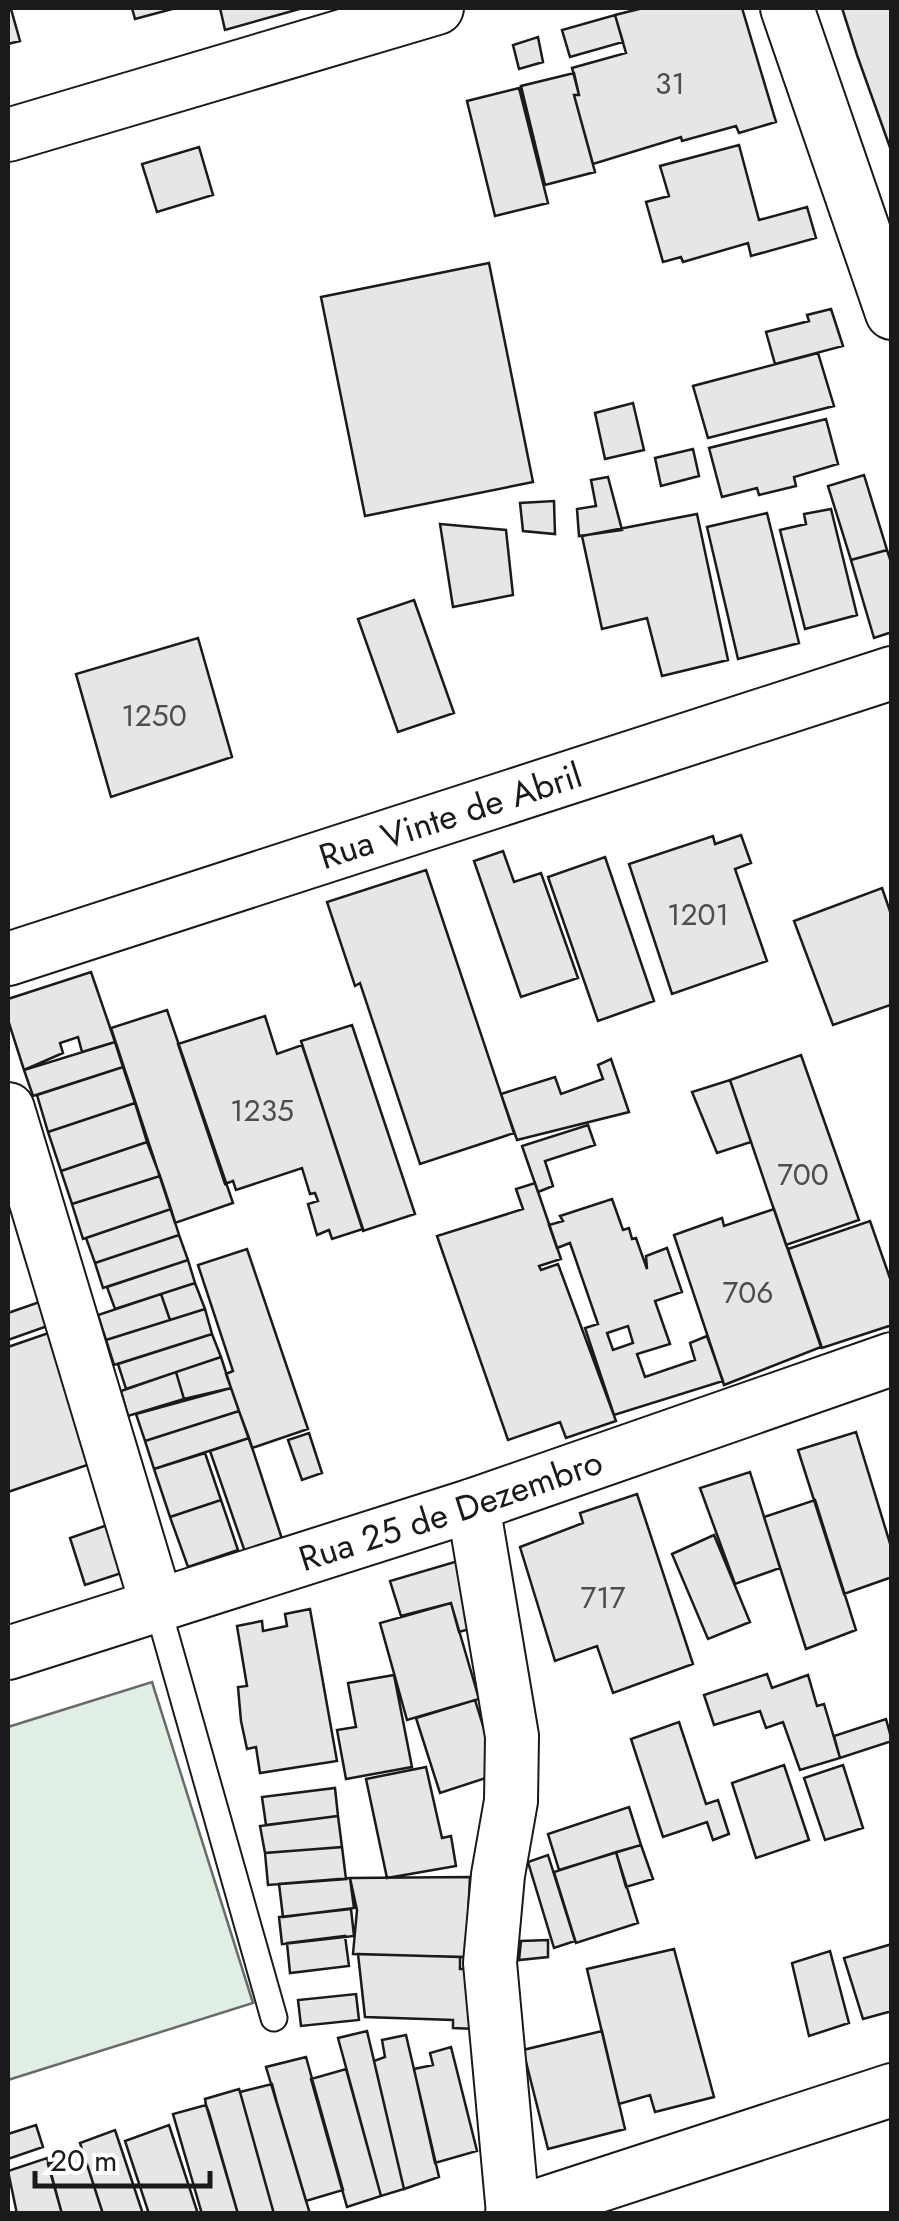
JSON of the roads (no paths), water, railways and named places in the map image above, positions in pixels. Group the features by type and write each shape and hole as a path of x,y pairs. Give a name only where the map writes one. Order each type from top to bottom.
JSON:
{"street":[{"path":"8,135 437,8"},
{"path":"787,8 886,282"},
{"name":"Rua Vinte de Abril","path":"8,959 892,673"},
{"path":"8,1109 157,1605"},
{"name":"Rua 25 de Dezembro","path":"8,1653 472,1505 892,1359"},
{"path":"472,1505 512,1736 511,1802 498,1875 490,1963 512,2213 892,2090"}],"lane":[{"path":"157,1605 274,2018"}]}
